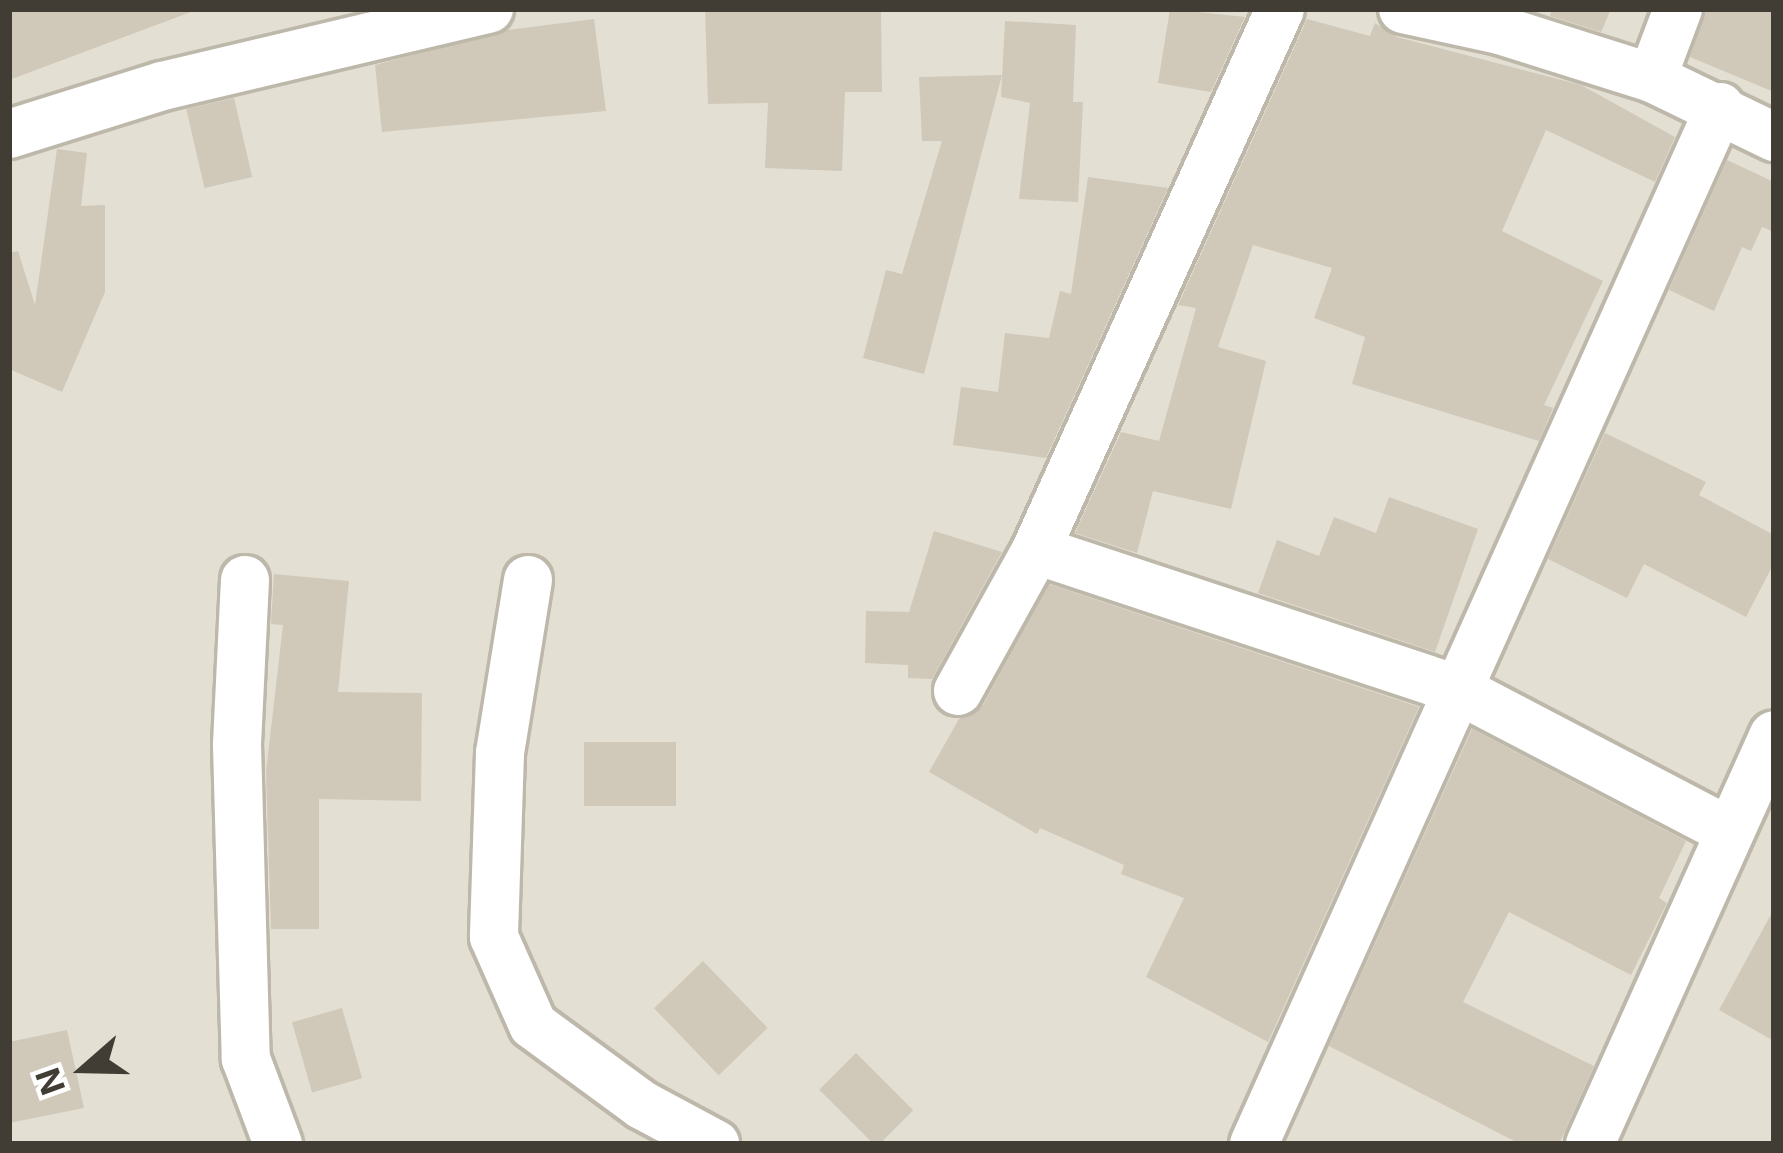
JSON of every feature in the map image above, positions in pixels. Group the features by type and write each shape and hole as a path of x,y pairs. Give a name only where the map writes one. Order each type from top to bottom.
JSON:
{"street":[{"path":"958,691 1036,550 1280,9"},
{"path":"1403,9 1652,78 1774,137"},
{"path":"1652,78 1678,9"},
{"path":"9,134 162,86 459,11"},
{"path":"1254,1144 1720,107"},
{"path":"1036,550 1457,689 1727,830"},
{"path":"244,580 237,746 246,1059 278,1144"},
{"path":"528,580 500,753 494,937 533,1025 642,1106 714,1144"},
{"path":"1590,1144 1727,830 1774,735"}],"shaded area":[{"path":"9,9 1774,9 1774,1144 9,1144"}],"building":[{"path":"9,9 190,9 191,12 9,80"},
{"path":"705,9 881,9 882,92 845,92 842,171 765,168 768,103 708,104"},
{"path":"1170,9 1245,17 1211,92 1158,83"},
{"path":"1552,9 1611,9 1601,32 1550,16"},
{"path":"1706,9 1774,9 1774,92 1690,57"},
{"path":"594,19 606,111 382,132 375,65 508,30"},
{"path":"1307,19 1370,36 1375,23 1397,37 1581,85 1675,137 1655,182 1546,130 1502,231 1603,281 1544,405 1553,408 1539,441 1352,384 1365,337 1314,318 1332,268 1253,245 1218,347 1266,361 1231,509 1153,491 1137,553 1075,533 1121,432 1159,441 1196,308 1178,305"},
{"path":"1005,21 1076,25 1073,102 1083,102 1078,202 1019,199 1030,103 1001,97"},
{"path":"1002,75 924,374 863,358 886,270 902,274 942,141 922,141 919,77"},
{"path":"234,98 252,177 204,188 186,109"},
{"path":"57,149 87,153 81,206 105,205 105,292 62,392 9,369 9,253 18,251 35,305"},
{"path":"1727,160 1774,182 1774,232 1762,227 1751,251 1742,247 1714,311 1669,290"},
{"path":"1088,177 1168,188 1046,458 953,445 961,387 998,392 1005,333 1049,338 1060,291 1071,294"},
{"path":"1605,433 1706,482 1699,495 1774,535 1774,563 1746,617 1644,564 1627,598 1548,559"},
{"path":"1389,497 1478,529 1435,652 1258,593 1277,540 1319,556 1334,517 1376,533"},
{"path":"934,531 1002,552 932,679 908,678 908,665 865,663 866,611 909,612"},
{"path":"274,574 349,581 338,692 422,693 421,801 319,799 319,929 271,929 266,772 283,625 271,624"},
{"path":"1049,584 1419,707 1268,1042 1146,977 1184,898 1121,874 1124,865 1040,828 1037,834 929,772 959,719 983,705"},
{"path":"1472,729 1686,841 1659,898 1667,903 1631,975 1509,912 1463,1002 1594,1066 1559,1144 1520,1144 1329,1046"},
{"path":"584,742 676,742 676,806 584,806"},
{"path":"1774,909 1774,1041 1719,1010"},
{"path":"703,961 768,1028 719,1075 654,1008"},
{"path":"342,1008 362,1078 312,1093 292,1022"},
{"path":"67,1030 84,1108 9,1123 9,1042"},
{"path":"856,1053 913,1110 880,1144 873,1144 819,1090"}]}
